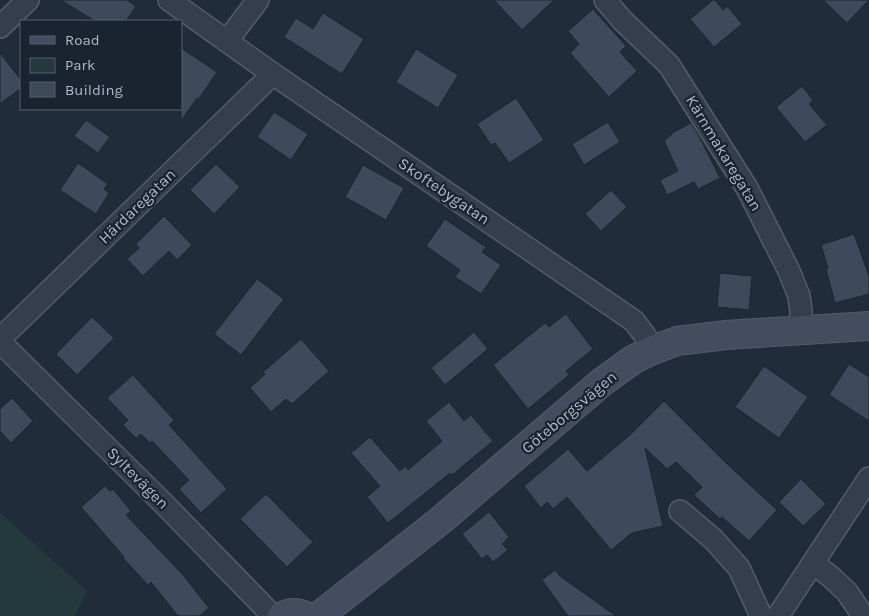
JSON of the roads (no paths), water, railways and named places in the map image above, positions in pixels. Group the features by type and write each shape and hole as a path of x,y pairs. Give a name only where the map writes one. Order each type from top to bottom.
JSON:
{"street":[{"path":"0,27 28,0"},
{"name":"Skoftebygatan","path":"169,0 273,74 634,321 653,350"},
{"path":"227,41 258,0"},
{"name":"Kärnmakaregatan","path":"605,0 669,65 747,188 789,271 799,296 801,311 800,330"},
{"name":"Härdaregatan","path":"0,340 273,74"},
{"name":"Göteborgsvägen","path":"319,616 441,520 602,382 634,359 677,341 726,335 869,326"},
{"name":"Syltevägen","path":"0,340 273,616"},
{"path":"778,616 869,478"},
{"path":"680,511 713,539 739,568 761,616"},
{"path":"813,563 847,592 863,616"},
{"path":"282,616 298,613 306,616"}]}
